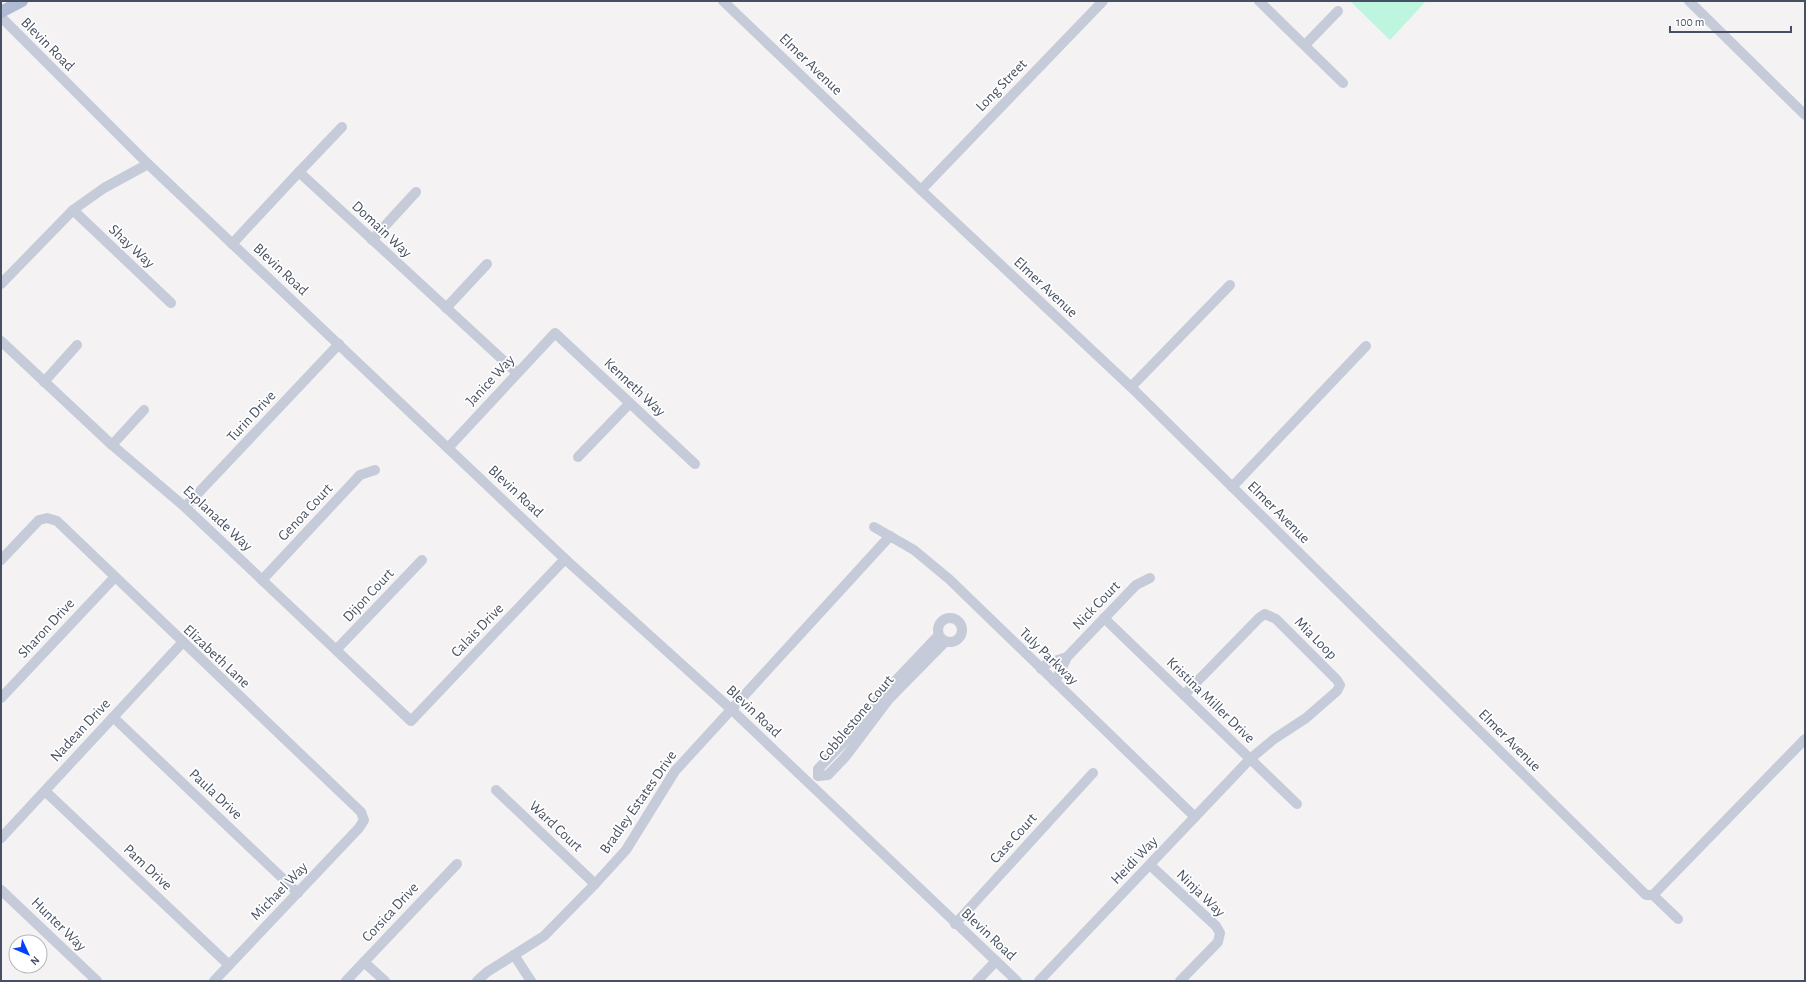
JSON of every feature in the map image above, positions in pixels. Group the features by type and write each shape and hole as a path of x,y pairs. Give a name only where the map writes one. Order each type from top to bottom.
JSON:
{"main road":[{"path":"1,12 22,1"}],"street":[{"name":"Elmer Avenue","path":"723,1 1131,388 1646,895 1653,895 1678,919"},
{"name":"Long Street","path":"921,190 1103,1"},
{"path":"1259,1 1343,83"},
{"path":"1688,1 1805,115"},
{"path":"1305,45 1338,11"},
{"name":"Blevin Road","path":"1,17 148,164 232,244 566,559 732,710 955,924 1017,981"},
{"path":"232,244 342,127"},
{"path":"1,284 73,210 104,188 148,164"},
{"name":"Domain Way","path":"299,172 517,374"},
{"path":"372,240 416,192"},
{"name":"Shay Way","path":"73,210 171,303"},
{"path":"446,308 487,264"},
{"path":"1131,388 1230,285"},
{"name":"Janice Way","path":"448,448 555,332"},
{"name":"Kenneth Way","path":"555,332 695,464"},
{"name":"Esplanade Way","path":"1,340 112,445 185,508 411,721"},
{"name":"Turin Drive","path":"185,508 339,344"},
{"path":"44,382 77,345"},
{"path":"1232,487 1366,346"},
{"path":"578,457 630,403"},
{"path":"112,445 144,410"},
{"name":"Genoa Court","path":"262,580 360,475 375,470"},
{"name":"Elizabeth Lane","path":"1,560 39,520 47,518 57,521 114,578 361,812 364,820"},
{"name":"Tuly Parkway","path":"874,527 929,562 1195,817"},
{"name":"Bradley Estates Drive","path":"477,981 487,972 544,936 595,884 626,850 675,771 789,648 804,628 890,536"},
{"name":"Calais Drive","path":"411,721 566,559"},
{"name":"Dijon Court","path":"336,650 422,560"},
{"name":"Sharon Drive","path":"1,698 114,578"},
{"name":"Nick Court","path":"1054,681 1067,657 1136,585 1150,578"},
{"name":"Mia Loop","path":"1184,695 1259,618 1265,614 1276,619 1338,680 1340,685 1338,691 1306,718 1274,739 1250,759"},
{"name":"Kristina Miller Drive","path":"1104,618 1297,804"},
{"name":"Cobblestone Court","path":"810,785 818,776 828,775 850,743 893,688 942,639"},
{"name":"Nadean Drive","path":"1,838 182,643"},
{"name":"Nick Court","path":"1041,669 1046,664 1067,657"},
{"name":"Paula Drive","path":"113,717 298,893"},
{"path":"1653,895 1805,739"},
{"name":"Heidi Way","path":"1039,981 1250,759"},
{"name":"Case Court","path":"955,924 1093,773"},
{"name":"Pam Drive","path":"45,790 229,965"},
{"name":"Ward Court","path":"496,790 595,884"},
{"name":"Michael Way","path":"214,981 359,828 364,820"},
{"name":"Corsica Drive","path":"346,981 457,864"},
{"name":"Ninja Way","path":"1150,865 1216,926 1220,933 1218,942 1180,981"},
{"name":"Hunter Way","path":"1,890 97,981"},
{"path":"514,956 531,981"},
{"path":"977,981 996,961"},
{"path":"364,962 385,981"}],"green space":[{"path":"1350,1 1426,1 1390,40"}]}
